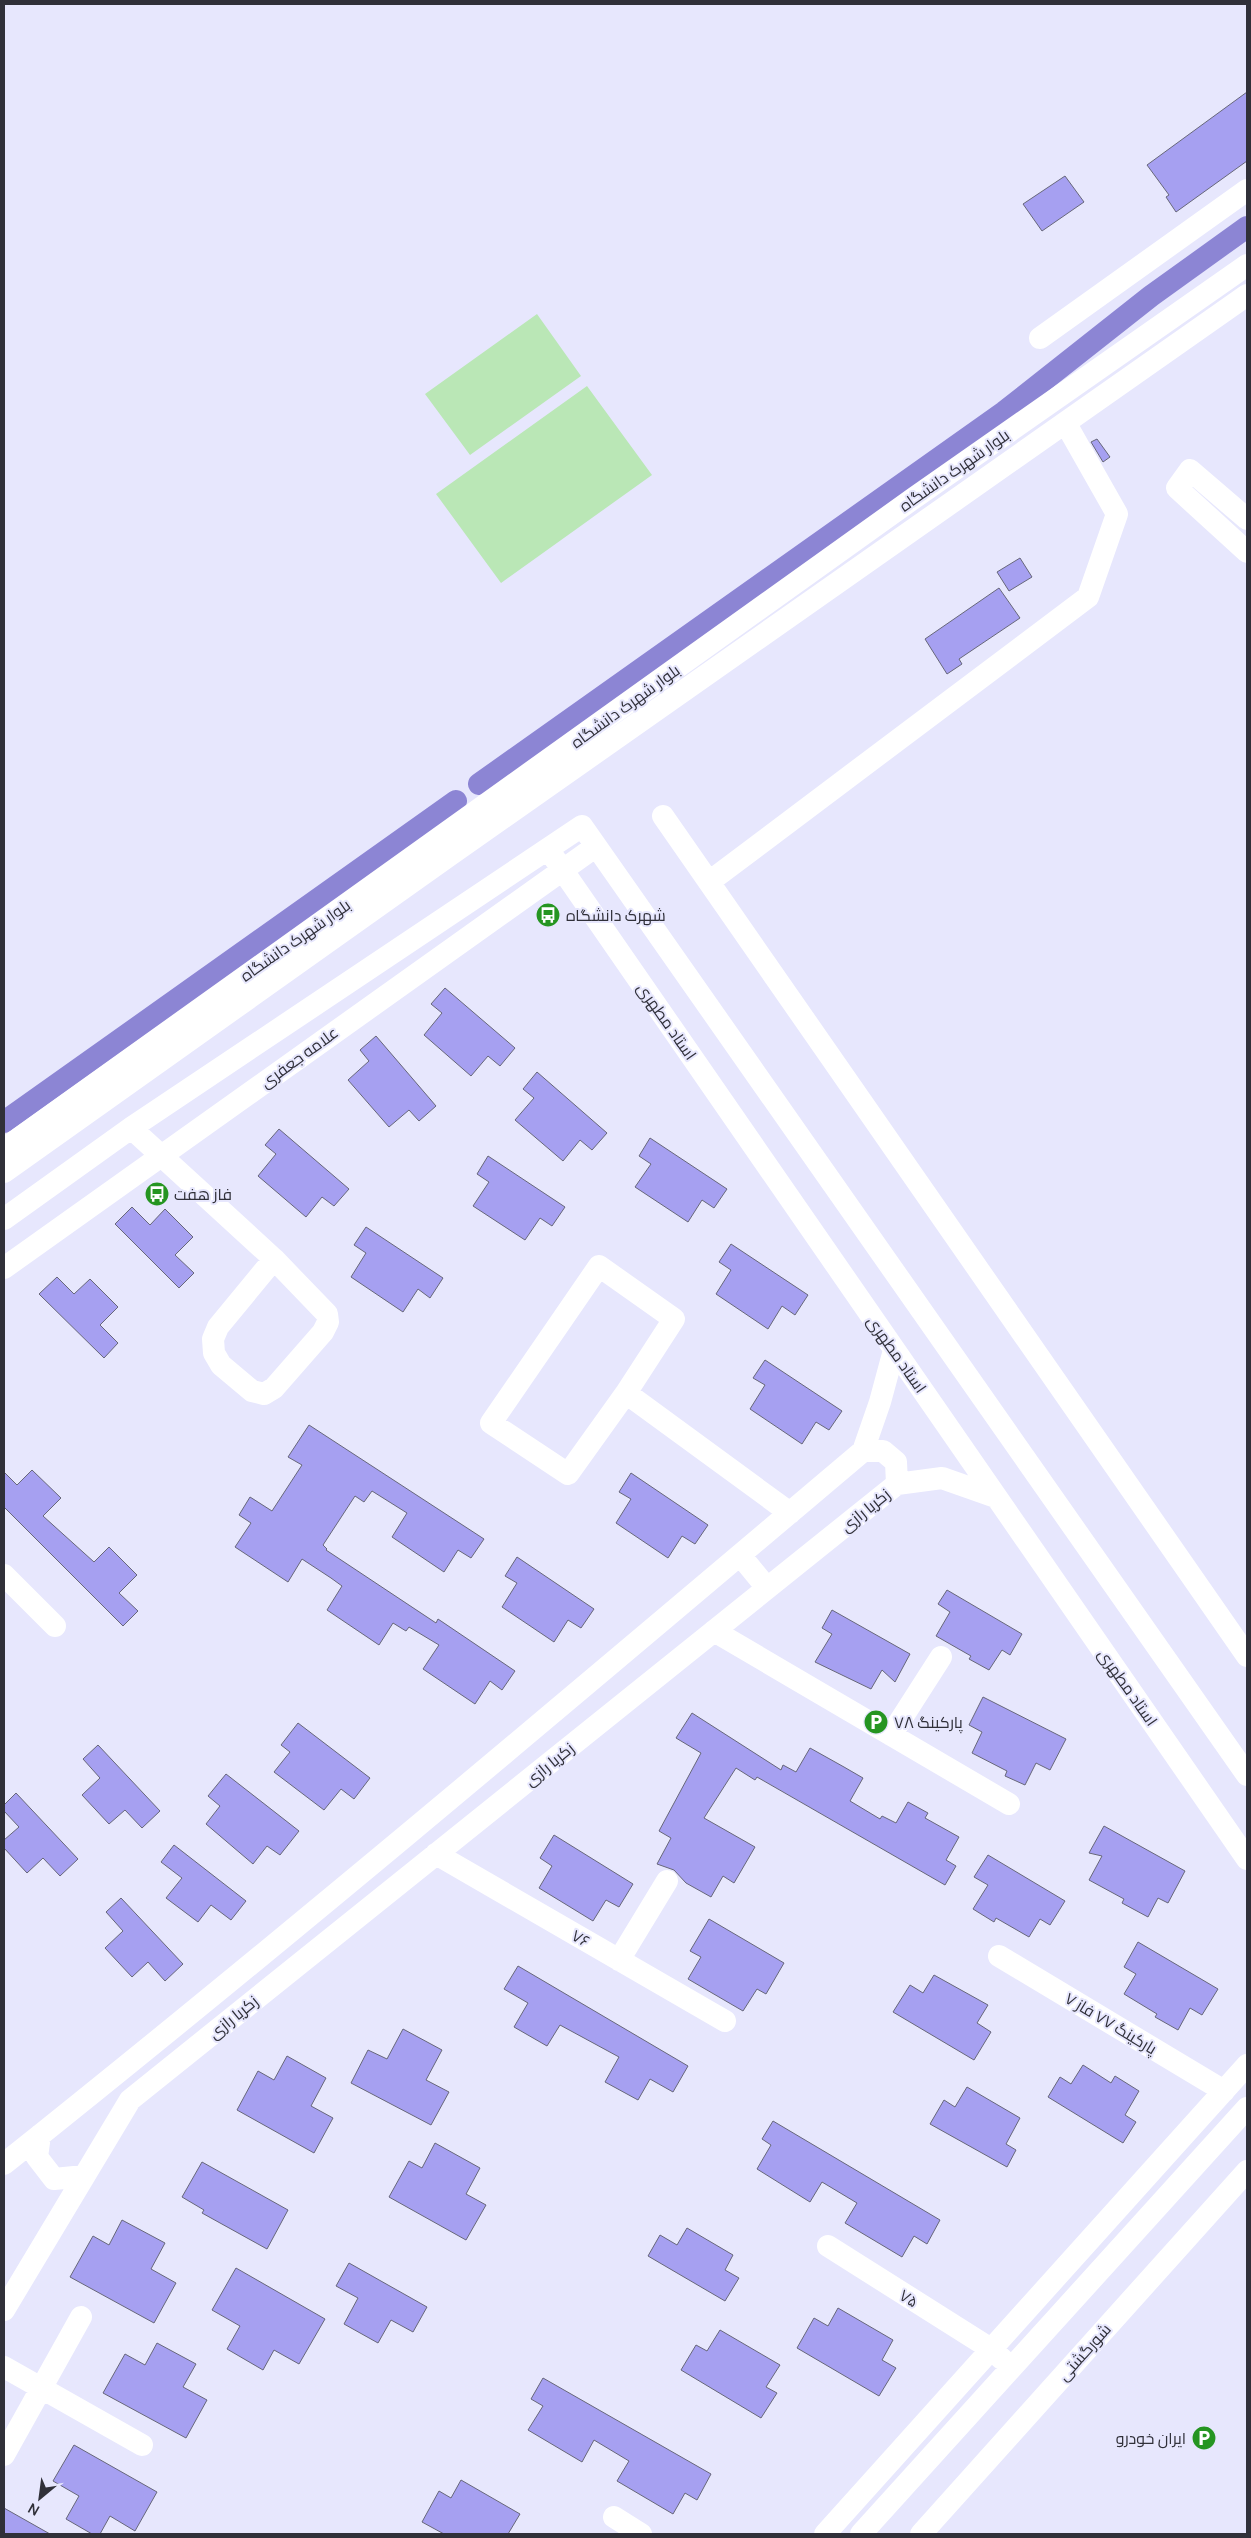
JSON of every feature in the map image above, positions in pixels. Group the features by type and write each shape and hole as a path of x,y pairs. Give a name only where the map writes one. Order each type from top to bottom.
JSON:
{"street":[{"path":"1040,338 1247,190"},
{"name":"بلوار شهرک دانشگاه","path":"4,1149 914,498 1247,265"},
{"name":"بلوار شهرک دانشگاه","path":"4,1172 450,855 1247,295"},
{"path":"709,882 1088,597 1118,514 1066,424"},
{"path":"1247,518 1190,470 1177,488 1247,552"},
{"path":"663,816 1247,1656"},
{"name":"علامه جعفری","path":"4,1219 131,1128 582,826 595,847 4,1268"},
{"path":"595,847 1247,1775"},
{"name":"استاد مطهری","path":"548,849 1247,1859"},
{"path":"131,1128 274,1259 327,1314 328,1322 323,1332 274,1388 264,1394 252,1392 222,1365 214,1353 213,1339 218,1327 274,1259"},
{"path":"599,1266 674,1319 626,1393 568,1474 491,1423 599,1266"},
{"path":"863,1451 880,1402 894,1350"},
{"path":"626,1393 790,1513"},
{"name":"زکریا رازی","path":"4,2164 451,1797 863,1451 883,1451 896,1462 897,1484 130,2100 4,2310"},
{"path":"897,1484 942,1478 996,1497"},
{"path":"740,1555 768,1588"},
{"path":"4,1575 55,1626"},
{"path":"714,1631 1009,1804"},
{"path":"890,1735 941,1657"},
{"path":"451,1797 474,1824"},
{"name":"۷۶","path":"436,1854 725,2021"},
{"path":"619,1960 667,1881"},
{"name":"پارکینگ ۷۷ فاز ۷","path":"999,1956 1224,2091"},
{"path":"825,2534 1247,2065"},
{"path":"861,2534 1247,2108"},
{"path":"40,2135 37,2157 54,2179 84,2176"},
{"name":"شورگشتی","path":"921,2534 1247,2171"},
{"name":"۷۵","path":"828,2246 991,2349 1012,2368"},
{"path":"4,2455 81,2317"},
{"path":"4,2367 142,2445"},
{"path":"614,2517 642,2534"}],"green space":[{"path":"537,314 581,376 470,455 425,394"},
{"path":"587,386 652,475 501,583 436,494"}],"building":[{"path":"1247,92 1247,161 1176,212 1166,197 1169,195 1147,165"},
{"path":"1065,176 1084,202 1042,231 1023,204"},
{"path":"1097,439 1110,457 1103,462 1091,442"},
{"path":"1020,558 1032,577 1009,591 997,572"},
{"path":"999,588 1020,618 959,659 962,664 947,674 925,639"},
{"path":"445,988 515,1048 500,1066 488,1056 471,1076 424,1035 442,1013 431,1004"},
{"path":"376,1036 436,1106 419,1121 409,1110 389,1127 348,1080 369,1061 360,1050"},
{"path":"537,1072 607,1133 592,1150 580,1140 563,1161 515,1120 534,1098 523,1089"},
{"path":"279,1129 349,1189 334,1206 322,1197 306,1217 258,1176 276,1154 265,1145"},
{"path":"650,1138 727,1189 714,1208 702,1200 688,1222 635,1187 651,1164 639,1156"},
{"path":"488,1156 565,1207 552,1226 540,1218 525,1240 473,1206 489,1182 477,1174"},
{"path":"132,1207 150,1225 165,1209 193,1237 175,1255 194,1273 179,1288 115,1224"},
{"path":"366,1227 443,1278 430,1298 418,1289 403,1312 351,1277 366,1253 354,1245"},
{"path":"731,1244 808,1295 795,1315 782,1306 768,1329 716,1294 731,1270 719,1262"},
{"path":"57,1277 74,1294 90,1279 118,1307 100,1325 118,1343 104,1358 39,1294"},
{"path":"765,1360 842,1411 829,1430 816,1422 802,1444 750,1409 765,1385 753,1378"},
{"path":"309,1425 484,1539 471,1558 458,1550 444,1572 392,1537 407,1513 372,1491 364,1502 355,1496 323,1545 326,1550 436,1623 438,1619 515,1671 502,1690 490,1681 475,1704 423,1669 439,1645 409,1627 406,1631 393,1623 379,1645 327,1610 342,1586 331,1578 302,1559 288,1582 235,1547 251,1523 239,1515 250,1497 272,1511 302,1465 288,1457"},
{"path":"32,1470 61,1498 43,1516 94,1562 109,1547 137,1575 119,1593 138,1611 123,1626 4,1507 4,1472 17,1485"},
{"path":"631,1473 708,1525 695,1544 682,1536 668,1558 616,1523 631,1499 619,1492"},
{"path":"517,1557 594,1609 581,1628 568,1620 554,1642 502,1607 517,1583 505,1576"},
{"path":"947,1590 1022,1634 1010,1655 1002,1650 989,1670 969,1659 971,1656 936,1636 950,1612 938,1604"},
{"path":"832,1610 910,1654 895,1682 882,1670 871,1689 815,1662 832,1634 822,1628"},
{"path":"983,1697 1066,1739 1050,1770 1036,1763 1025,1785 1005,1776 1007,1771 972,1753 982,1732 969,1725"},
{"path":"692,1713 781,1770 783,1765 796,1772 810,1748 844,1767 863,1778 850,1801 880,1819 882,1816 896,1823 908,1802 928,1813 925,1818 959,1837 946,1860 956,1866 945,1885 757,1777 755,1780 736,1768 704,1818 755,1847 734,1883 723,1876 711,1897 686,1883 674,1870 657,1864 671,1838 659,1831 701,1753 676,1738"},
{"path":"298,1723 370,1778 354,1799 341,1789 324,1810 274,1772 290,1752 281,1745"},
{"path":"98,1745 160,1811 142,1828 125,1810 109,1824 82,1795 100,1778 83,1759"},
{"path":"226,1774 299,1831 280,1855 267,1846 253,1864 206,1824 220,1806 208,1796"},
{"path":"16,1793 78,1859 60,1876 43,1858 27,1873 4,1848 4,1840 19,1827 4,1811 4,1805"},
{"path":"1104,1826 1185,1871 1168,1903 1158,1898 1148,1917 1122,1903 1124,1899 1089,1880 1102,1856 1089,1853"},
{"path":"554,1835 633,1884 619,1907 606,1900 593,1921 539,1888 552,1866 540,1858"},
{"path":"174,1845 246,1901 231,1920 211,1905 198,1922 166,1898 182,1878 161,1862"},
{"path":"988,1855 1065,1901 1050,1925 1040,1919 1029,1937 996,1918 994,1922 973,1909 988,1885 974,1877"},
{"path":"121,1898 183,1964 165,1981 148,1962 132,1977 105,1948 123,1931 106,1912"},
{"path":"709,1919 784,1963 766,1994 757,1989 743,2011 688,1979 701,1957 690,1951"},
{"path":"1138,1942 1218,1989 1202,2015 1190,2008 1178,2030 1155,2017 1157,2014 1124,1994 1136,1974 1124,1967"},
{"path":"518,1966 688,2066 673,2092 650,2079 638,2100 605,2082 619,2057 560,2025 547,2046 514,2027 528,2003 504,1989"},
{"path":"934,1975 988,2005 977,2023 991,2032 974,2060 893,2012 910,1985 923,1993"},
{"path":"403,2029 442,2050 426,2080 449,2092 431,2125 351,2083 368,2050 387,2059"},
{"path":"287,2056 326,2078 311,2106 333,2118 314,2153 237,2110 258,2071 274,2080"},
{"path":"1083,2065 1111,2083 1115,2076 1139,2091 1125,2115 1136,2122 1123,2143 1048,2097 1060,2077 1071,2084"},
{"path":"967,2087 1020,2118 1006,2144 1016,2150 1007,2167 930,2124 944,2100 955,2107"},
{"path":"773,2121 940,2220 927,2244 914,2236 902,2257 845,2223 857,2203 822,2182 810,2202 757,2169 771,2145 762,2139"},
{"path":"435,2143 480,2168 466,2194 486,2205 466,2240 389,2197 409,2161 422,2168"},
{"path":"202,2162 288,2210 267,2249 202,2213 204,2210 182,2197"},
{"path":"122,2220 165,2243 151,2269 176,2283 154,2323 70,2277 93,2236 109,2245"},
{"path":"687,2228 733,2255 725,2270 739,2278 725,2301 648,2256 660,2235 677,2245"},
{"path":"349,2263 427,2307 413,2332 391,2320 378,2343 344,2324 358,2298 336,2286"},
{"path":"236,2268 325,2319 299,2364 274,2350 263,2370 227,2349 240,2326 212,2310"},
{"path":"838,2308 893,2340 882,2360 896,2368 879,2396 797,2348 814,2318 828,2326"},
{"path":"720,2330 780,2365 766,2387 777,2393 761,2418 681,2370 696,2345 707,2351"},
{"path":"157,2343 196,2364 183,2387 207,2400 186,2438 103,2393 125,2354 145,2365"},
{"path":"543,2378 711,2474 697,2500 685,2493 673,2514 617,2481 629,2461 594,2440 582,2462 528,2430 543,2406 531,2399"},
{"path":"74,2445 157,2492 135,2531 110,2516 100,2534 92,2534 66,2519 79,2496 53,2481"},
{"path":"461,2480 520,2514 508,2534 444,2534 422,2522 439,2491 451,2498"},
{"path":"4,2508 50,2534 4,2534"}],"waterway":[{"path":"479,784 1004,412 1151,296 1247,227"},
{"path":"4,1122 456,801"}],"place":[{"name":"شهرک دانشگاه","path":"548,915"},
{"name":"فاز هفت","path":"157,1194"},
{"name":"پارکینگ ۷۸","path":"876,1722"},
{"name":"ایران خودرو","path":"1204,2438"}]}
